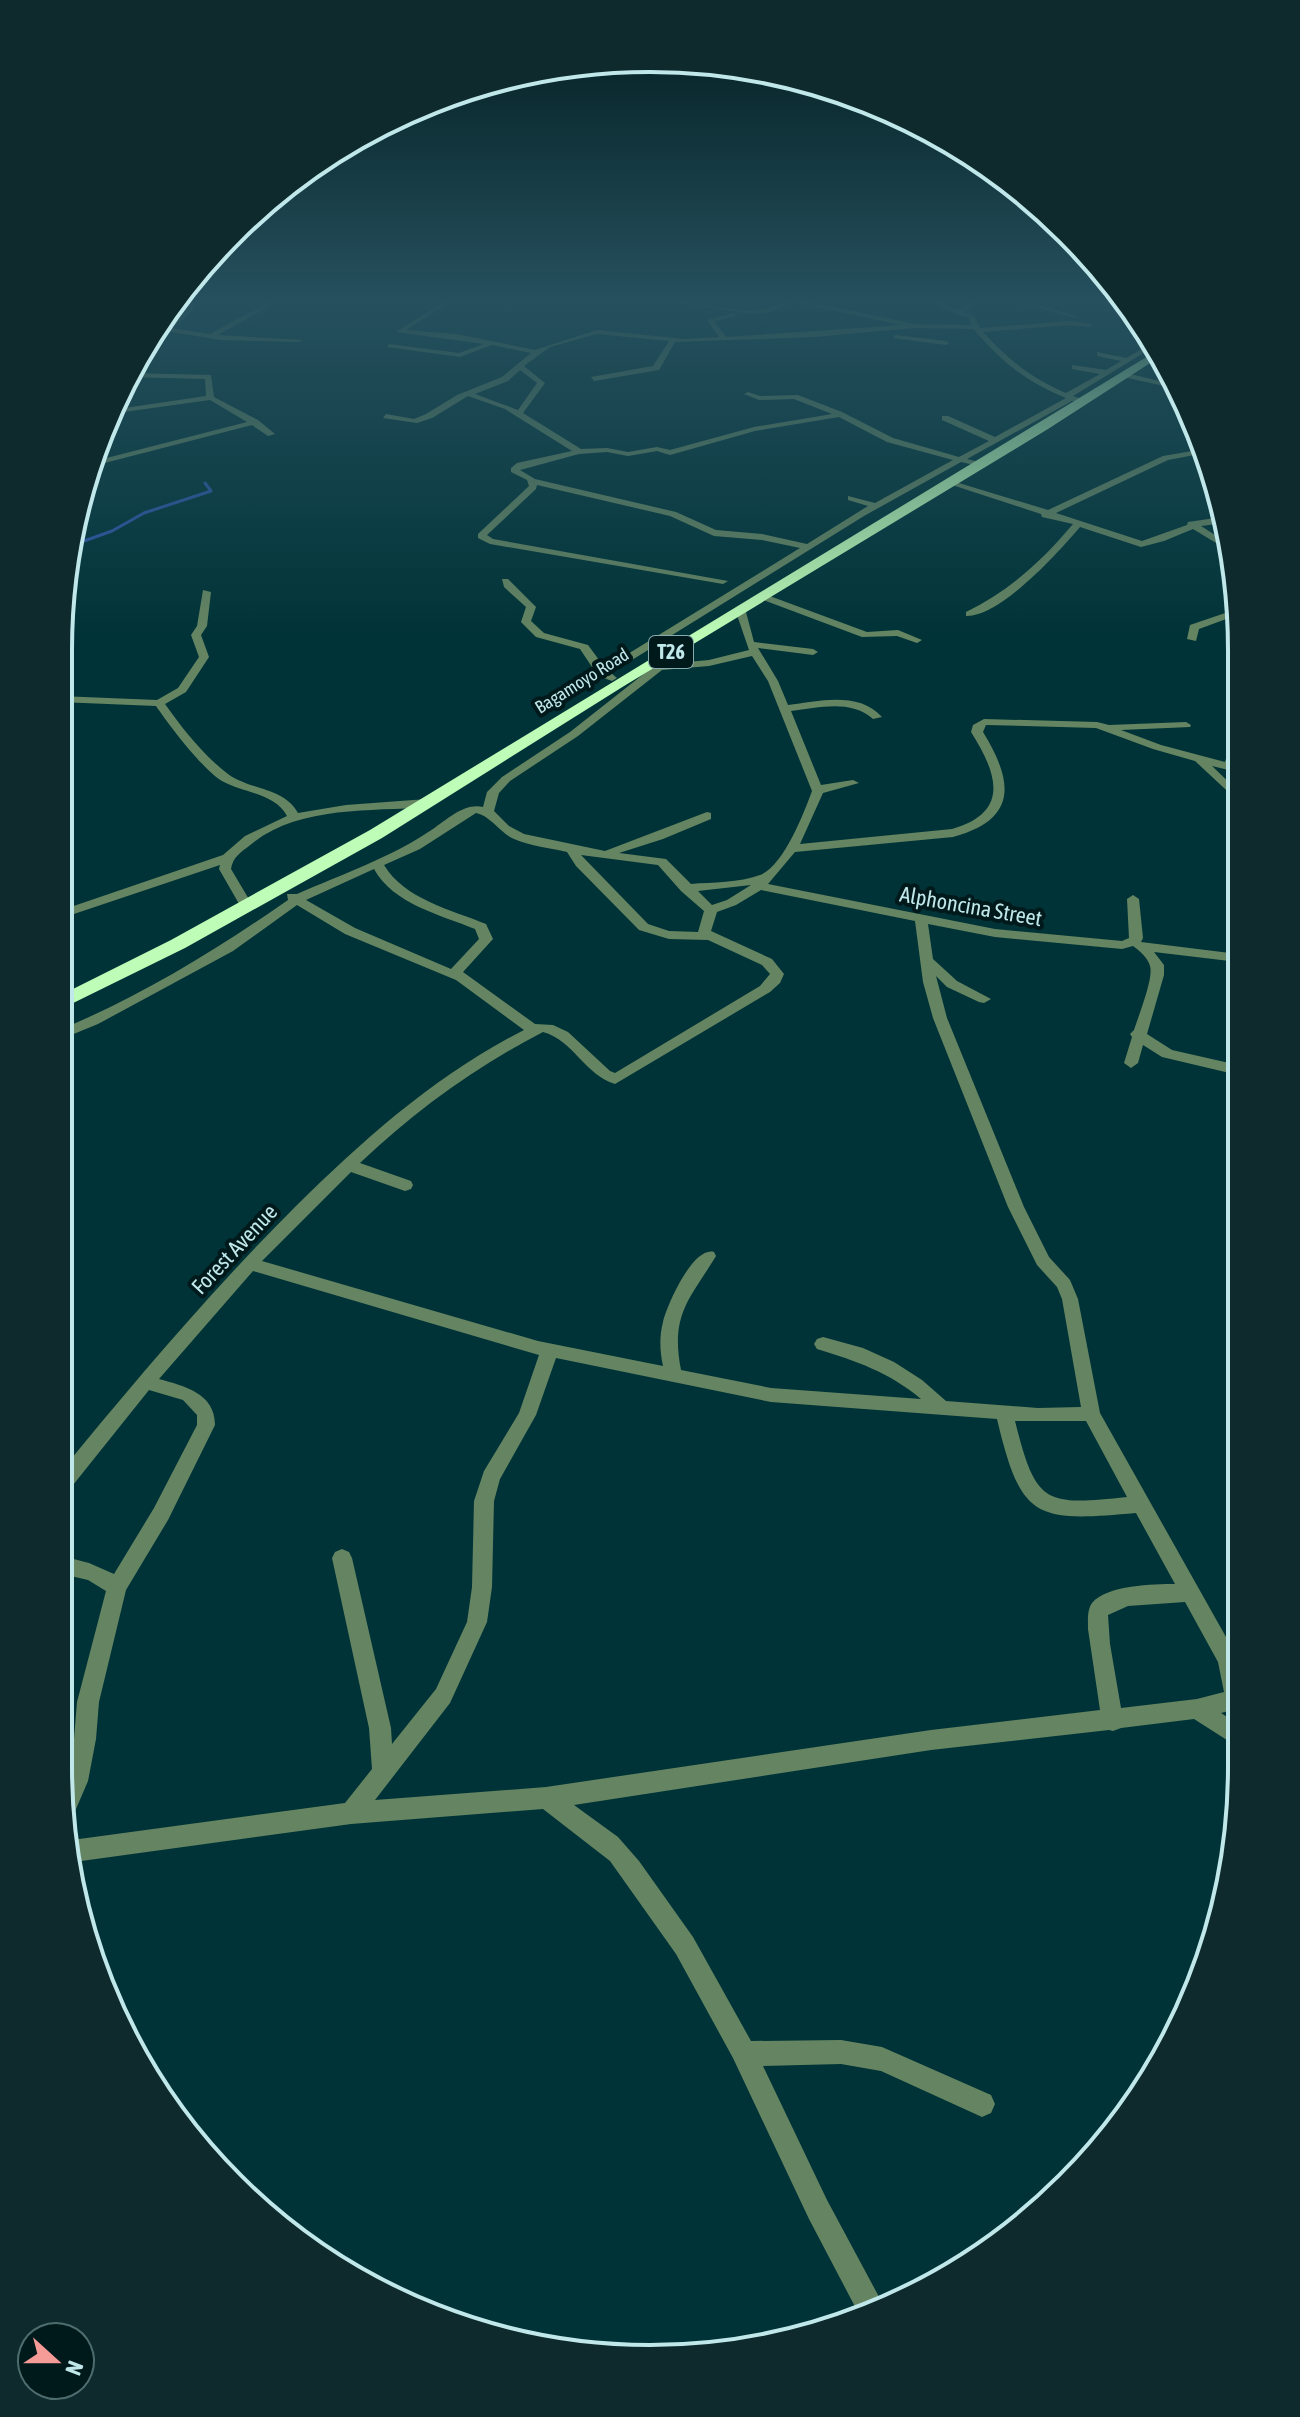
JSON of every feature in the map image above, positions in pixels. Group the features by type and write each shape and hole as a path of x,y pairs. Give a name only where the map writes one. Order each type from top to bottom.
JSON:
{"highway":[{"name":"Bagamoyo Road","path":"72,997 247,906 427,803 620,682 741,612 980,465 1054,413"}],"street":[{"path":"238,413 271,434"},
{"path":"386,416 414,421 437,413"},
{"path":"516,413 579,452"},
{"path":"835,413 863,424 890,440 980,465"},
{"path":"602,674 742,585 876,506 1046,413"},
{"path":"809,547 762,537 714,533 673,514 532,481 513,468 579,452 607,450 628,454 657,449 670,453 754,429 840,415"},
{"path":"945,418 994,440"},
{"path":"104,461 255,422"},
{"path":"1045,515 1166,458 1193,453"},
{"path":"532,481 533,487 482,533 483,540 723,581"},
{"path":"952,482 1127,542 1146,544 1191,524 1213,521"},
{"path":"851,498 876,506"},
{"path":"1191,524 1218,541"},
{"path":"969,614 1003,596 1031,576 1077,525"},
{"path":"581,553 742,585"},
{"path":"505,581 510,590 527,600 531,607 526,622 537,633 584,647 602,674 620,682"},
{"path":"72,700 159,703 182,690 204,657 196,635 202,626 206,592"},
{"path":"764,597 866,635 898,633 917,640"},
{"path":"710,910 742,899 765,881 791,849 806,824 818,791 785,709 752,648 741,612"},
{"path":"1192,639 1194,627 1227,615"},
{"path":"488,812 493,792 506,779 574,734 659,667 709,663 752,648 813,652"},
{"path":"159,703 178,730 225,778 270,795 289,808 293,816"},
{"path":"785,709 853,705 868,707 877,717"},
{"path":"791,849 953,833 981,822 994,808 1001,785 992,756 979,739 977,727 980,724 1186,725"},
{"path":"1104,727 1228,767"},
{"path":"1200,760 1228,788"},
{"path":"818,791 828,786 853,783"},
{"path":"72,911 227,858 252,838 293,816 330,808 374,809 427,803"},
{"path":"72,1030 228,948 297,899 416,846 469,810 488,812 512,834 572,849 662,862 710,910 711,915 703,930 708,936"},
{"path":"601,854 642,843 707,816"},
{"path":"276,890 350,931 457,976 534,1030 541,1027 556,1031 611,1078 620,1077 775,980 775,968 767,962 708,936 678,937 644,929 619,906 595,875 576,862 572,849"},
{"path":"227,858 225,869 247,906"},
{"path":"377,863 382,876 396,886 445,913 481,927 486,933 482,945 455,969 457,976"},
{"path":"685,888 765,881"},
{"name":"Alphoncina Street","path":"765,881 921,919 1050,940 1136,945 1228,957"},
{"path":"1131,1063 1137,1034 1157,975 1157,965 1136,945 1133,899"},
{"path":"921,919 940,1018 1016,1207 1043,1261 1064,1284 1070,1299 1091,1414 1228,1660"},
{"path":"927,960 952,984 984,999"},
{"name":"Forest Avenue","path":"72,1472 248,1263 348,1164 426,1096 534,1030"},
{"path":"1137,1034 1167,1054 1228,1068"},
{"path":"348,1164 405,1185"},
{"path":"673,1375 667,1347 672,1312 708,1256"},
{"path":"248,1263 550,1350 771,1395 1004,1413 1091,1414"},
{"path":"823,1344 873,1358 917,1384 942,1408"},
{"path":"351,1813 443,1696 477,1622 482,1587 484,1501 491,1477 527,1415 550,1350"},
{"path":"73,1791 85,1739 88,1702 117,1588 201,1441 206,1425 206,1413 189,1395 146,1382"},
{"path":"1004,1413 1025,1485 1037,1498 1062,1508 1141,1504"},
{"path":"342,1558 380,1728 383,1775"},
{"path":"72,1567 104,1576 117,1588"},
{"path":"1113,1721 1105,1664 1097,1636 1096,1619 1100,1610 1114,1601 1135,1596 1190,1593"},
{"path":"78,1850 351,1813 546,1798 931,1740 1113,1721 1197,1709 1228,1701"},
{"path":"1197,1709 1228,1730"},
{"path":"546,1798 617,1852 681,1937 709,1983 826,2227 868,2302"},
{"path":"745,2054 841,2052 882,2059 982,2104"}],"waterway":[{"path":"82,542 112,531 144,513 211,491 205,483"}]}
